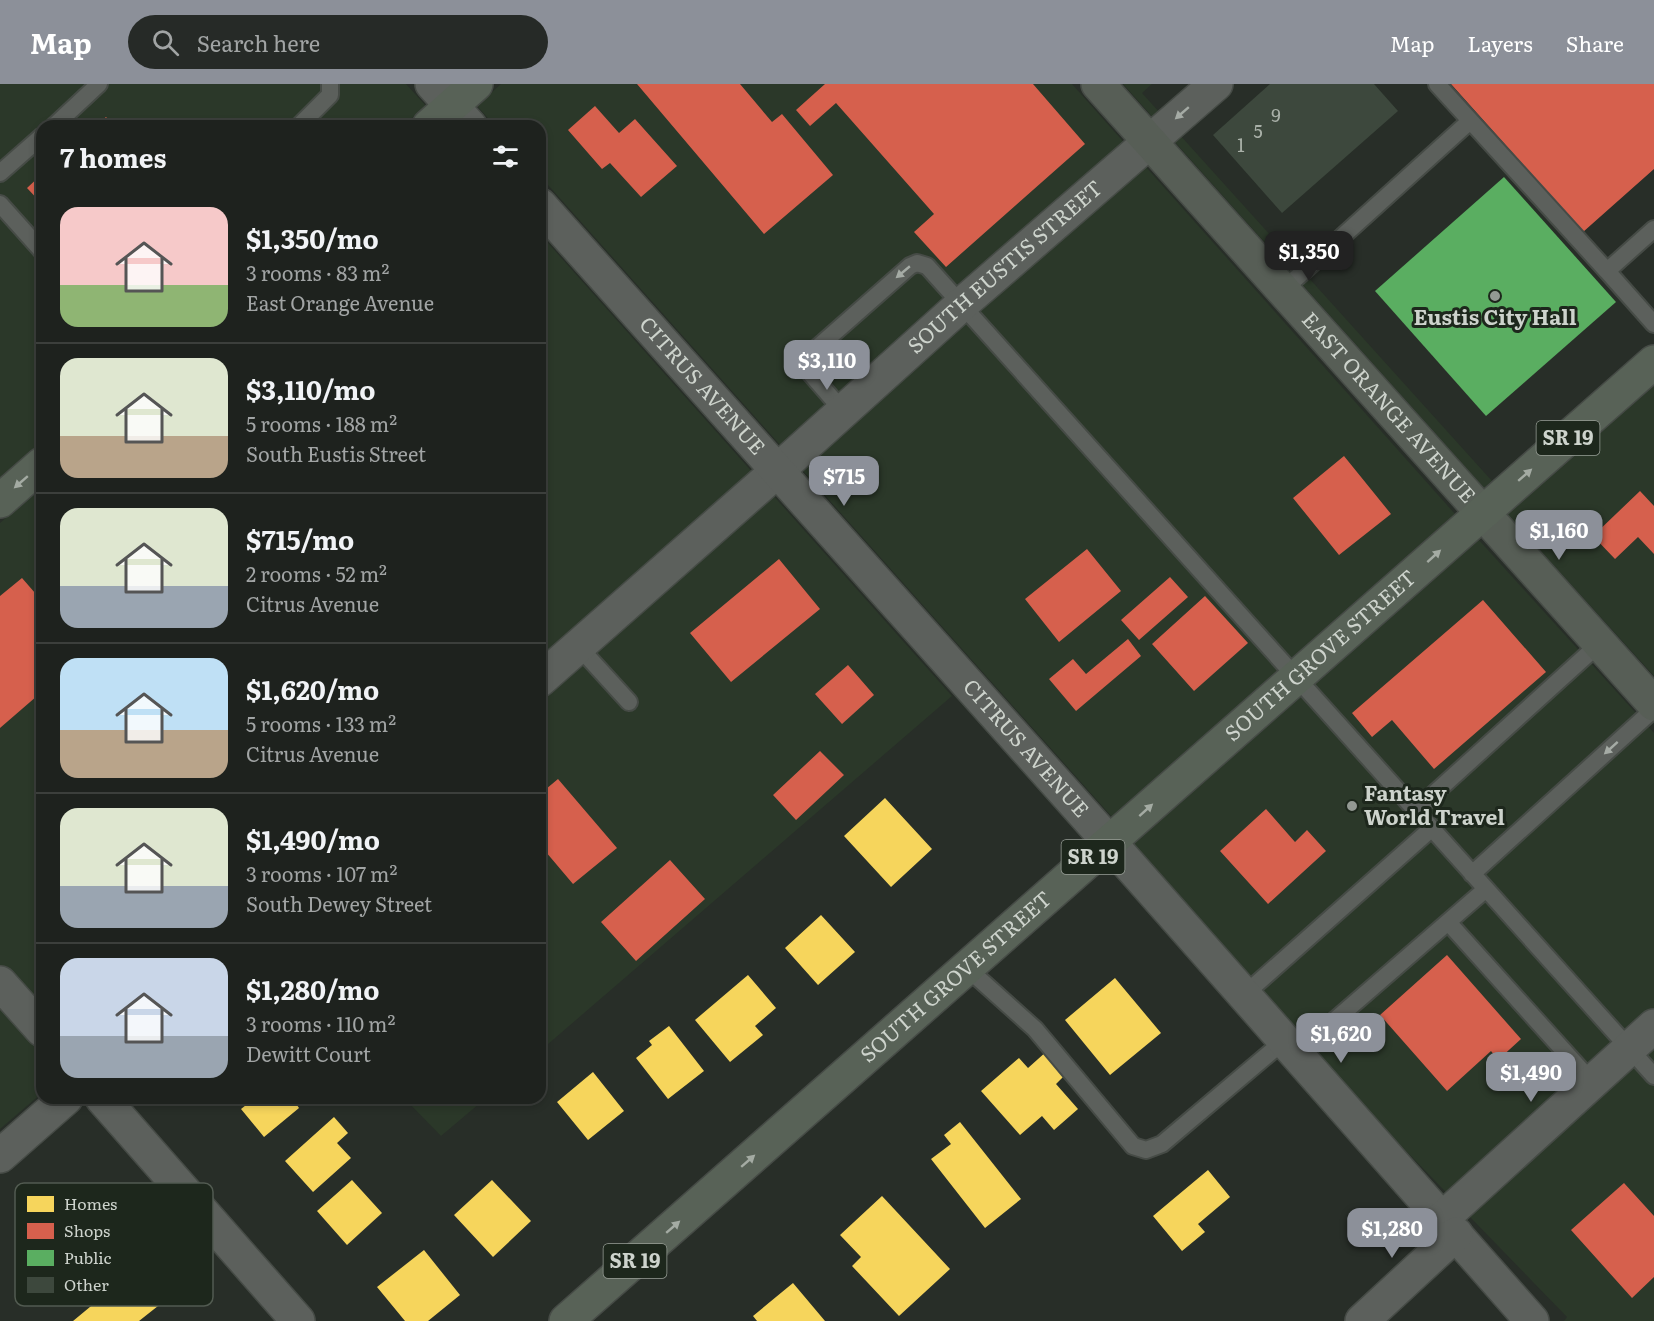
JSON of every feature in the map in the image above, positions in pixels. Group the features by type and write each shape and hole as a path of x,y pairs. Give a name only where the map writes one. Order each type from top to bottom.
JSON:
{"main road":[{"path":"445,110 476,84"},
{"name":"EAST ORANGE AVENUE","path":"1098,84 1654,704"},
{"name":"SR 19","path":"1481,513 1654,362"},
{"path":"0,501 36,469"},
{"name":"SOUTH GROVE STREET","path":"566,1321 1481,513"}],"street":[{"name":"SOUTH EUSTIS STREET","path":"546,675 961,305 1216,84"},
{"name":"CITRUS AVENUE","path":"546,212 1245,994 1532,1321"},
{"path":"0,983 36,1023"},
{"path":"1362,1321 1450,1226 1592,1082 1654,1026"},
{"path":"0,1155 59,1104"},
{"path":"107,1104 177,1183"},
{"path":"213,1224 298,1321"}],"lane":[{"path":"60,120 99,84"},
{"path":"305,120 330,95 330,84"},
{"path":"1437,84 1654,324"},
{"path":"1282,291 1470,121"},
{"path":"0,173 36,141"},
{"path":"0,204 36,244"},
{"path":"1607,271 1654,229"},
{"path":"843,411 810,373 809,365 818,347 910,266 916,263 927,266 1654,1076"},
{"path":"1414,811 1599,644"},
{"path":"579,646 629,702"},
{"path":"1472,874 1654,709"},
{"path":"1245,994 1431,829"},
{"path":"967,968 1035,1029 1133,1146 1146,1150 1162,1144 1291,1046 1448,922 1486,889"},
{"path":"1448,922 1592,1082"}],"shaded area":[{"path":"0,84 406,84 426,106 410,120 36,120 36,446 0,478"},
{"path":"501,84 1072,84 1455,514 1112,817 546,183 546,120 490,120 477,106"},
{"path":"1123,84 1152,84 1142,93 1492,481 1484,488"},
{"path":"546,241 952,696 546,1046"},
{"path":"1654,384 1654,676 1507,514"},
{"path":"36,491 36,1098 0,1129 0,523"},
{"path":"1478,539 1654,733 1654,1321 1564,1321 1567,1317 1120,856"},
{"path":"410,1104 479,1104 441,1136"}],"building: Homes":[{"path":"885,798 932,849 891,887 844,836"},
{"path":"821,915 855,952 818,985 785,948"},
{"path":"748,975 776,1008 755,1026 763,1035 730,1062 695,1020"},
{"path":"1115,978 1161,1033 1110,1075 1065,1020"},
{"path":"669,1026 704,1071 668,1099 636,1058 652,1045 649,1041"},
{"path":"1047,1051 1067,1073 1056,1084 1078,1109 1054,1130 1042,1116 1020,1135 981,1091 1019,1058 1028,1068"},
{"path":"593,1072 624,1111 588,1140 557,1102"},
{"path":"247,1104 296,1104 299,1108 264,1137 241,1109"},
{"path":"334,1117 348,1133 337,1143 351,1158 313,1192 285,1161"},
{"path":"960,1122 1021,1199 985,1228 931,1159 951,1144 944,1135"},
{"path":"1208,1170 1230,1197 1198,1224 1205,1232 1182,1251 1153,1216"},
{"path":"352,1180 382,1213 347,1245 317,1211"},
{"path":"492,1180 531,1221 493,1257 454,1215"},
{"path":"882,1196 950,1269 899,1316 852,1266 861,1257 840,1235"},
{"path":"424,1250 460,1295 428,1321 405,1321 377,1287"},
{"path":"793,1283 825,1321 757,1321 753,1316"},
{"path":"91,1306 158,1306 139,1321 73,1321"}],"building: Shops":[{"path":"637,84 740,84 772,122 782,114 833,175 764,234"},
{"path":"825,84 1033,84 1085,144 946,267 914,232 934,214 836,103 810,126 796,110"},
{"path":"1451,84 1654,84 1654,169 1583,232"},
{"path":"595,106 619,133 635,119 677,166 641,197 610,163 602,169 568,130"},
{"path":"36,180 36,198 27,188"},
{"path":"1344,456 1391,514 1339,555 1293,498"},
{"path":"1640,491 1654,506 1654,554 1638,537 1615,559 1593,536"},
{"path":"1087,549 1121,591 1059,642 1025,599"},
{"path":"779,559 820,609 731,682 690,633"},
{"path":"1170,577 1188,597 1139,640 1121,620"},
{"path":"22,578 36,594 36,697 0,728 0,596"},
{"path":"1205,596 1248,643 1194,691 1152,644"},
{"path":"1483,600 1546,672 1434,769 1392,720 1372,737 1352,713"},
{"path":"1128,639 1141,656 1076,711 1049,679 1073,659 1086,674"},
{"path":"848,665 874,695 842,724 815,694"},
{"path":"820,751 844,775 796,820 773,795"},
{"path":"558,779 617,848 573,884 546,852 546,789"},
{"path":"1266,809 1295,842 1307,830 1326,851 1268,904 1220,851"},
{"path":"670,860 705,899 636,961 601,922"},
{"path":"1447,955 1521,1039 1498,1060 1491,1051 1447,1091 1380,1015"},
{"path":"1624,1183 1654,1216 1654,1277 1632,1298 1571,1230"}],"building: Public":[{"name":"Eustis City Hall","path":"1504,177 1616,302 1486,416 1375,291"}],"building: Other":[{"path":"1270,84 1374,84 1398,111 1282,213 1213,135"}],"place":[{"name":"Eustis City Hall","path":"1495,296"},
{"name":"Fantasy World Travel","path":"1352,806"}]}
